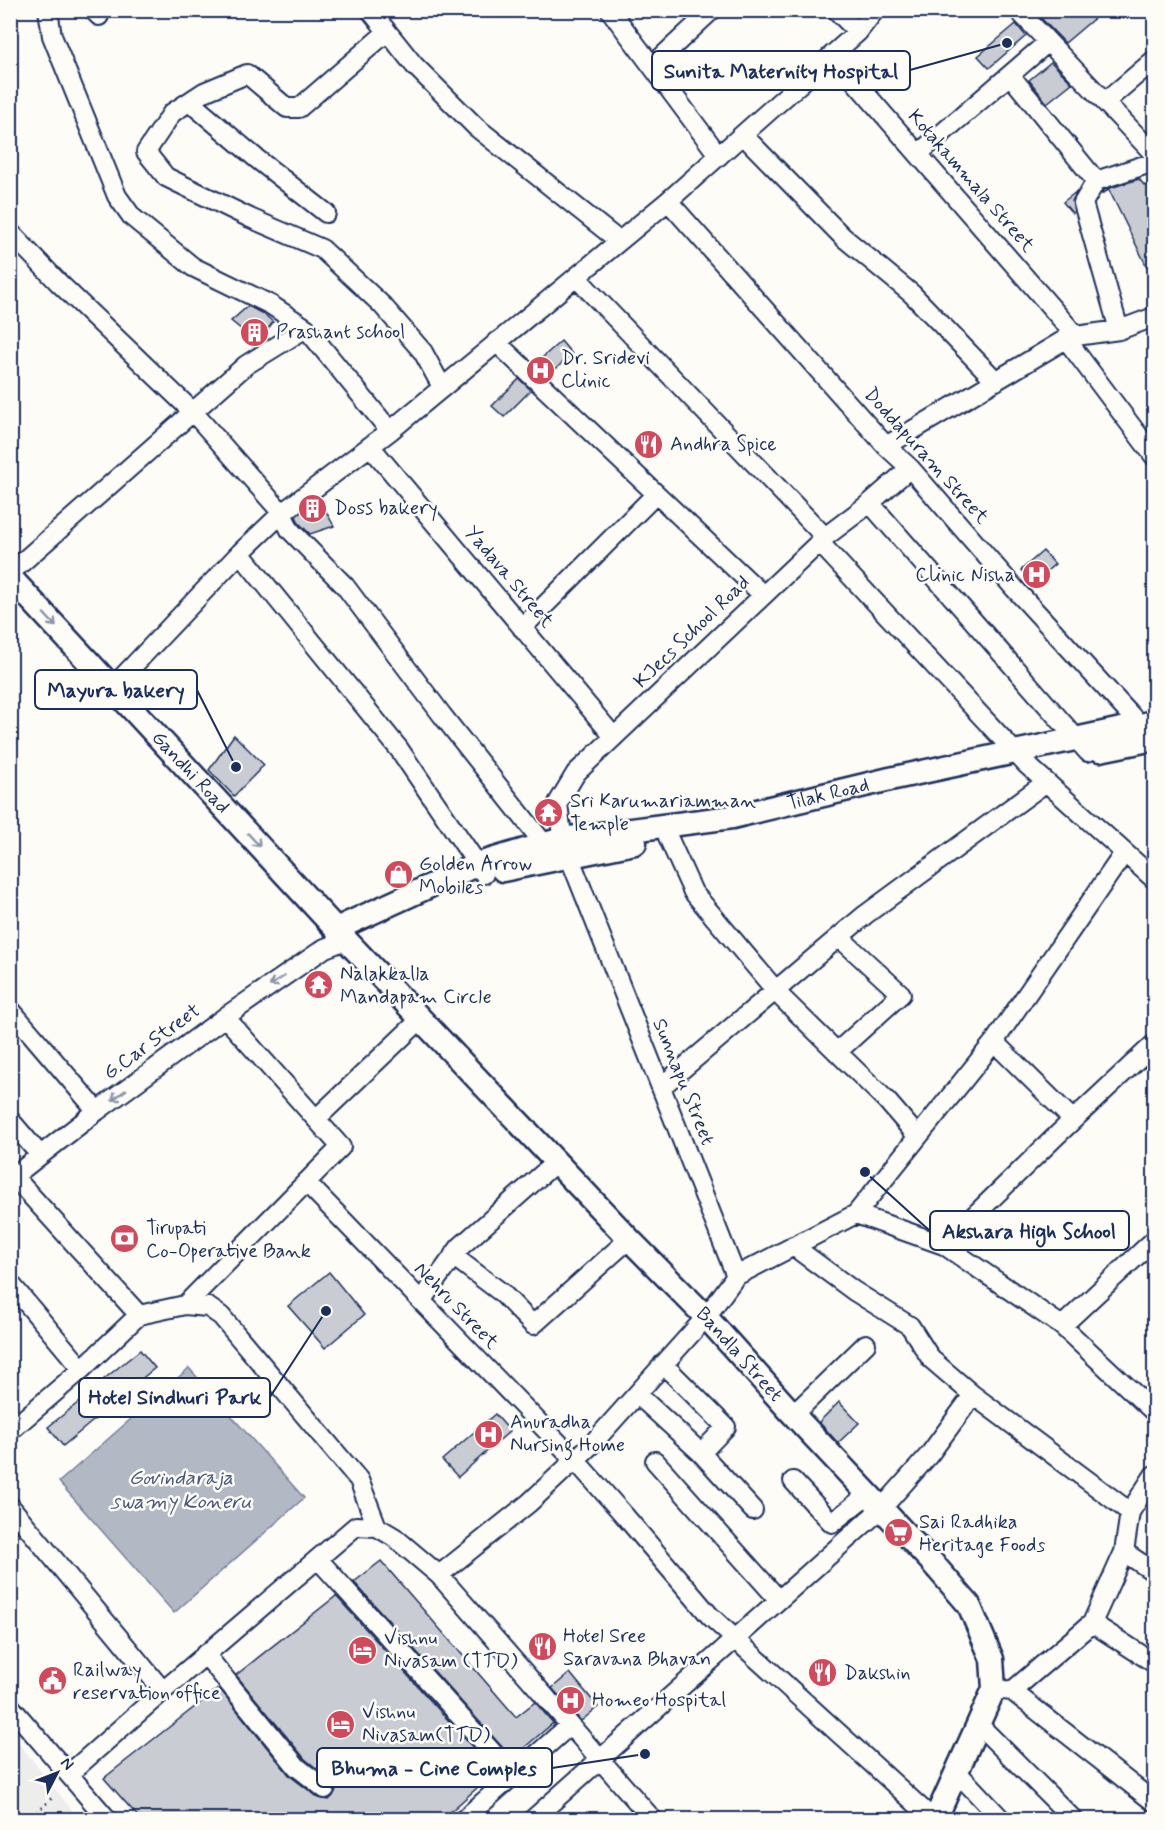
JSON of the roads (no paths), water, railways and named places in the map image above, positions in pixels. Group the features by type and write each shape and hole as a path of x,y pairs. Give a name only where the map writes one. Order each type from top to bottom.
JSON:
{"main road":[{"name":"Gandhi Road","path":"10,575 113,687 336,939"},
{"name":"Tilak Road","path":"336,939 481,869 559,851 1151,732"},
{"name":"Tilak Road","path":"559,851 668,837 910,789 1020,758"},
{"name":"Bandla Street","path":"336,939 421,1019 628,1239 705,1317 969,1605 1003,1690 978,1724 934,1820"}],"street":[{"path":"48,10 52,36 117,196 132,217 193,267 270,305 306,328 390,431"},
{"path":"370,10 414,65 476,127 619,241"},
{"path":"610,10 719,156"},
{"path":"836,10 858,32"},
{"path":"113,687 240,553 282,513 390,431 668,201 858,32 875,10"},
{"path":"652,66 710,11"},
{"path":"1025,13 1048,42 1155,154"},
{"path":"387,32 299,108 287,108 247,74 204,92 172,113 146,152 166,177 250,218 322,249 382,305 423,352 442,387"},
{"path":"918,154 1048,42"},
{"name":"Kotakammala Street","path":"832,55 918,154 1071,338 1155,456"},
{"path":"1105,102 1155,60"},
{"path":"1010,75 1096,181"},
{"path":"190,102 326,213"},
{"path":"743,135 843,237 912,294 996,381"},
{"path":"1119,330 1083,203 1096,181 1155,162"},
{"name":"Doddapuram Street","path":"668,201 886,446 910,468 1015,589 1151,732"},
{"path":"10,232 58,282 193,412 282,513 290,530 345,586 442,715 559,851"},
{"path":"576,276 822,539 1020,758 1045,783 1155,879"},
{"path":"886,446 1071,338 1119,330 1155,317"},
{"path":"10,575 246,365 306,328"},
{"path":"496,342 763,595"},
{"name":"Yadava Street","path":"370,446 614,737"},
{"name":"KJecs School Road","path":"559,851 558,803 576,773 822,539 910,468"},
{"path":"522,628 656,494"},
{"path":"870,502 1082,746"},
{"path":"240,553 399,749 481,869"},
{"path":"661,1087 874,908 1045,783"},
{"path":"668,837 693,892 776,990 887,1101 918,1137"},
{"name":"Sunnapu Street","path":"559,851 661,1087 736,1276"},
{"path":"439,1575 529,1503 575,1460 705,1317 736,1276 856,1214 994,1042 1124,853"},
{"path":"837,1052 901,994 839,937"},
{"name":"G.Car Street","path":"12,1178 97,1111 336,939"},
{"path":"10,1009 97,1111"},
{"path":"185,1305 340,1147 225,1017"},
{"path":"316,1119 421,1019"},
{"path":"994,1042 1072,1120"},
{"path":"944,1245 1072,1120 1155,1044"},
{"path":"10,1120 40,1155"},
{"path":"421,1301 460,1247 556,1162"},
{"path":"12,1178 139,1315"},
{"name":"Nehru Street","path":"306,1182 575,1460 710,1616 934,1820"},
{"path":"856,1214 944,1245 1062,1326 1155,1412"},
{"path":"453,1256 502,1293 533,1325 628,1239"},
{"path":"1062,1326 1155,1239"},
{"path":"793,1246 854,1291 910,1326 931,1359 973,1395 1130,1512"},
{"path":"10,1283 82,1369"},
{"path":"10,1431 82,1369 139,1315 185,1305 208,1307 221,1316 359,1480 377,1527"},
{"path":"794,1414 866,1344"},
{"path":"663,1364 726,1426 701,1453"},
{"path":"637,1394 701,1453 753,1510"},
{"path":"532,1820 779,1600 875,1501 930,1455 973,1395"},
{"path":"655,1461 779,1600"},
{"path":"1155,1475 1130,1512 1124,1552 1092,1623 1003,1690 1155,1802"},
{"path":"793,1481 832,1523 875,1501"},
{"path":"10,1506 162,1691"},
{"path":"70,1773 162,1691 356,1526 377,1527 394,1537 439,1575 653,1820"},
{"path":"1124,1552 1155,1572"},
{"path":"318,1559 513,1775"},
{"path":"1092,1623 1155,1663"},
{"path":"206,1654 297,1767 325,1789"},
{"path":"10,1706 70,1773 108,1820"},
{"path":"978,1724 1074,1820"},
{"path":"463,1820 570,1725"},
{"path":"956,1771 1002,1820"}],"water":[{"name":"Govindaraja swamy Koneru","path":"189,1368 304,1498 174,1613 59,1482"}],"place":[{"name":"Sunita Maternity Hospital","path":"1007,43"},
{"name":"Prashant school","path":"255,332"},
{"name":"Dr. Sridevi Clinic","path":"540,370"},
{"name":"Andhra Spice","path":"649,444"},
{"name":"Doss bakery","path":"313,508"},
{"name":"Clinic Nisha","path":"1036,575"},
{"name":"Mayura bakery","path":"236,767"},
{"name":"Sri Karumariamman Temple","path":"549,812"},
{"name":"Golden Arrow Mobiles","path":"398,875"},
{"name":"Nalakkalla Mandapam Circle","path":"319,985"},
{"name":"Akshara High School","path":"865,1172"},
{"name":"Tirupati Co-Operative Bank","path":"125,1239"},
{"name":"Hotel Sindhuri Park","path":"326,1311"},
{"name":"Anuradha Nursing Home","path":"489,1434"},
{"name":"Sai Radhika Heritage Foods","path":"898,1533"},
{"name":"Hotel Sree Saravana Bhavan","path":"542,1647"},
{"name":"Vishnu Nivasam (TTD)","path":"363,1650"},
{"name":"Dakshin","path":"823,1673"},
{"name":"Railway reservation office","path":"52,1681"},
{"name":"Homeo Hospital","path":"571,1700"},
{"name":"Vishnu Nivasam(TTD)","path":"341,1724"},
{"name":"Bhuma - Cine Comples","path":"645,1754"}]}
